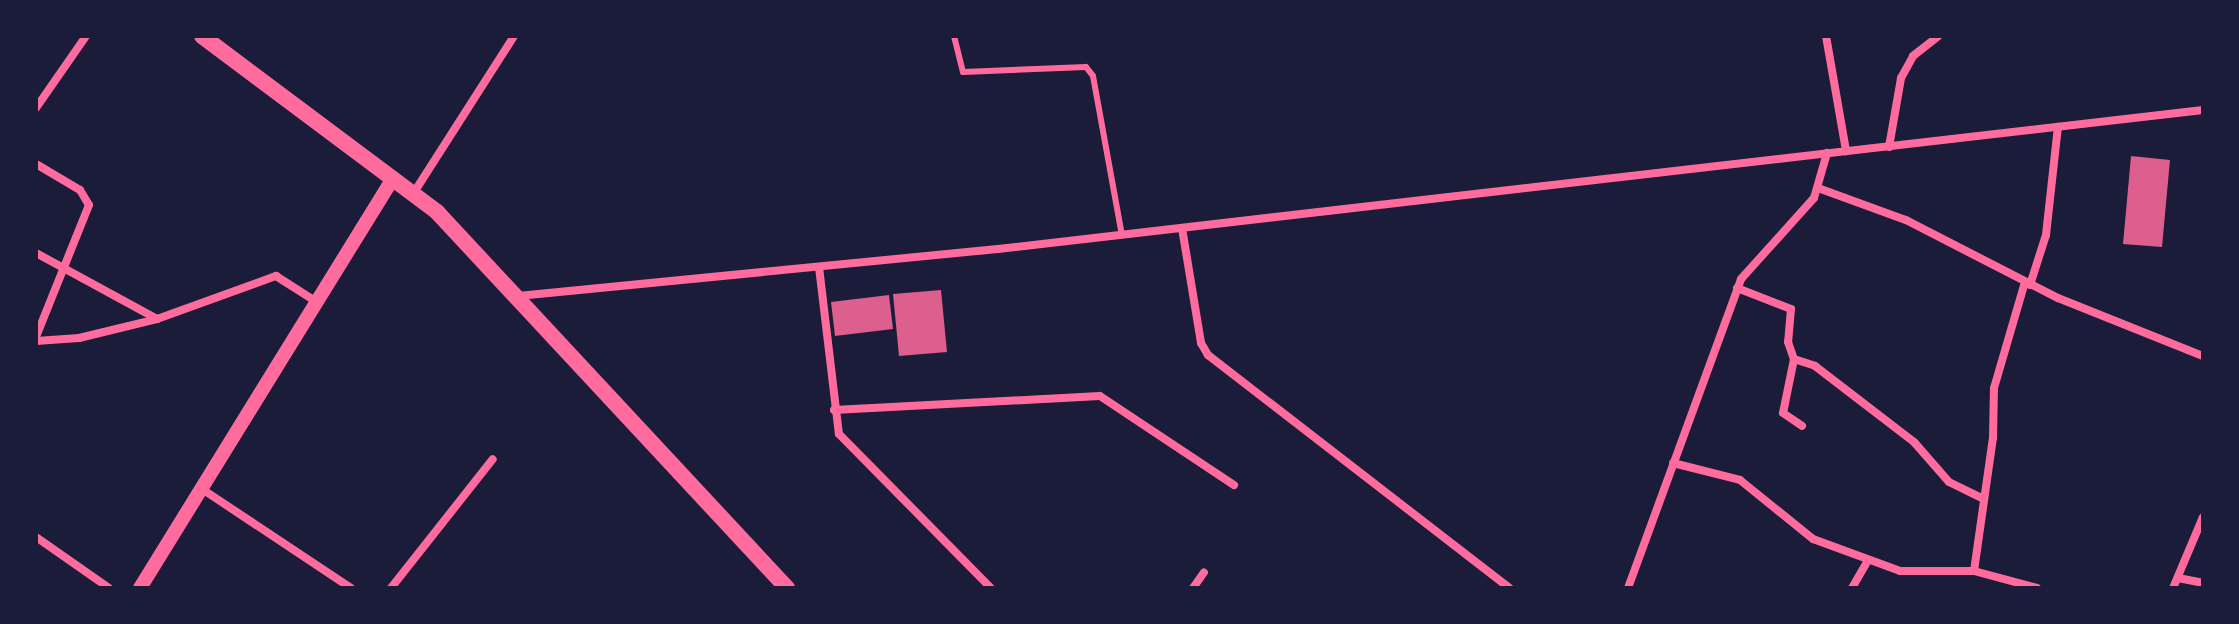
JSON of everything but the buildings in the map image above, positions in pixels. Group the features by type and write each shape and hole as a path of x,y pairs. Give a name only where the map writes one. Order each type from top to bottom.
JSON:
{"main road":[{"path":"202,36 413,194 518,296 787,588"}],"street":[{"path":"36,108 86,36"},
{"path":"413,194 514,36"},
{"path":"1826,36 1846,151"},
{"path":"1889,147 1901,78 1913,56 1939,36"},
{"path":"518,296 1122,235 2203,110"},
{"path":"1974,571 1994,388 2046,235 2058,127"},
{"path":"1628,588 1737,288 1748,265 1808,204 1818,188 1827,153"},
{"path":"36,164 88,198 87,216 36,339 79,338 157,319 276,276 317,302"},
{"path":"141,588 393,179"},
{"path":"1818,188 1906,220 2027,284 2203,356"},
{"path":"1182,228 1201,343 1208,355 1509,588"},
{"path":"36,253 157,319"},
{"path":"819,267 834,410 848,449 991,588"},
{"path":"1737,288 1791,309 1788,342 1794,359 1783,413 1802,426"},
{"path":"1794,359 1815,366 1914,442 1949,482 1984,499"},
{"path":"834,410 1100,396 1234,485"},
{"path":"391,588 493,459"},
{"path":"1673,463 1740,480 1813,539 1868,560 1917,573 1974,571 2037,588"},
{"path":"202,489 351,588"},
{"path":"2173,588 2203,517"},
{"path":"36,537 109,588"},
{"path":"1852,588 1868,560"},
{"path":"1193,588 1204,572"},
{"path":"2178,578 2203,583"}],"lane":[{"path":"954,36 957,65 963,72 1086,67 1093,76 1122,235"}]}
